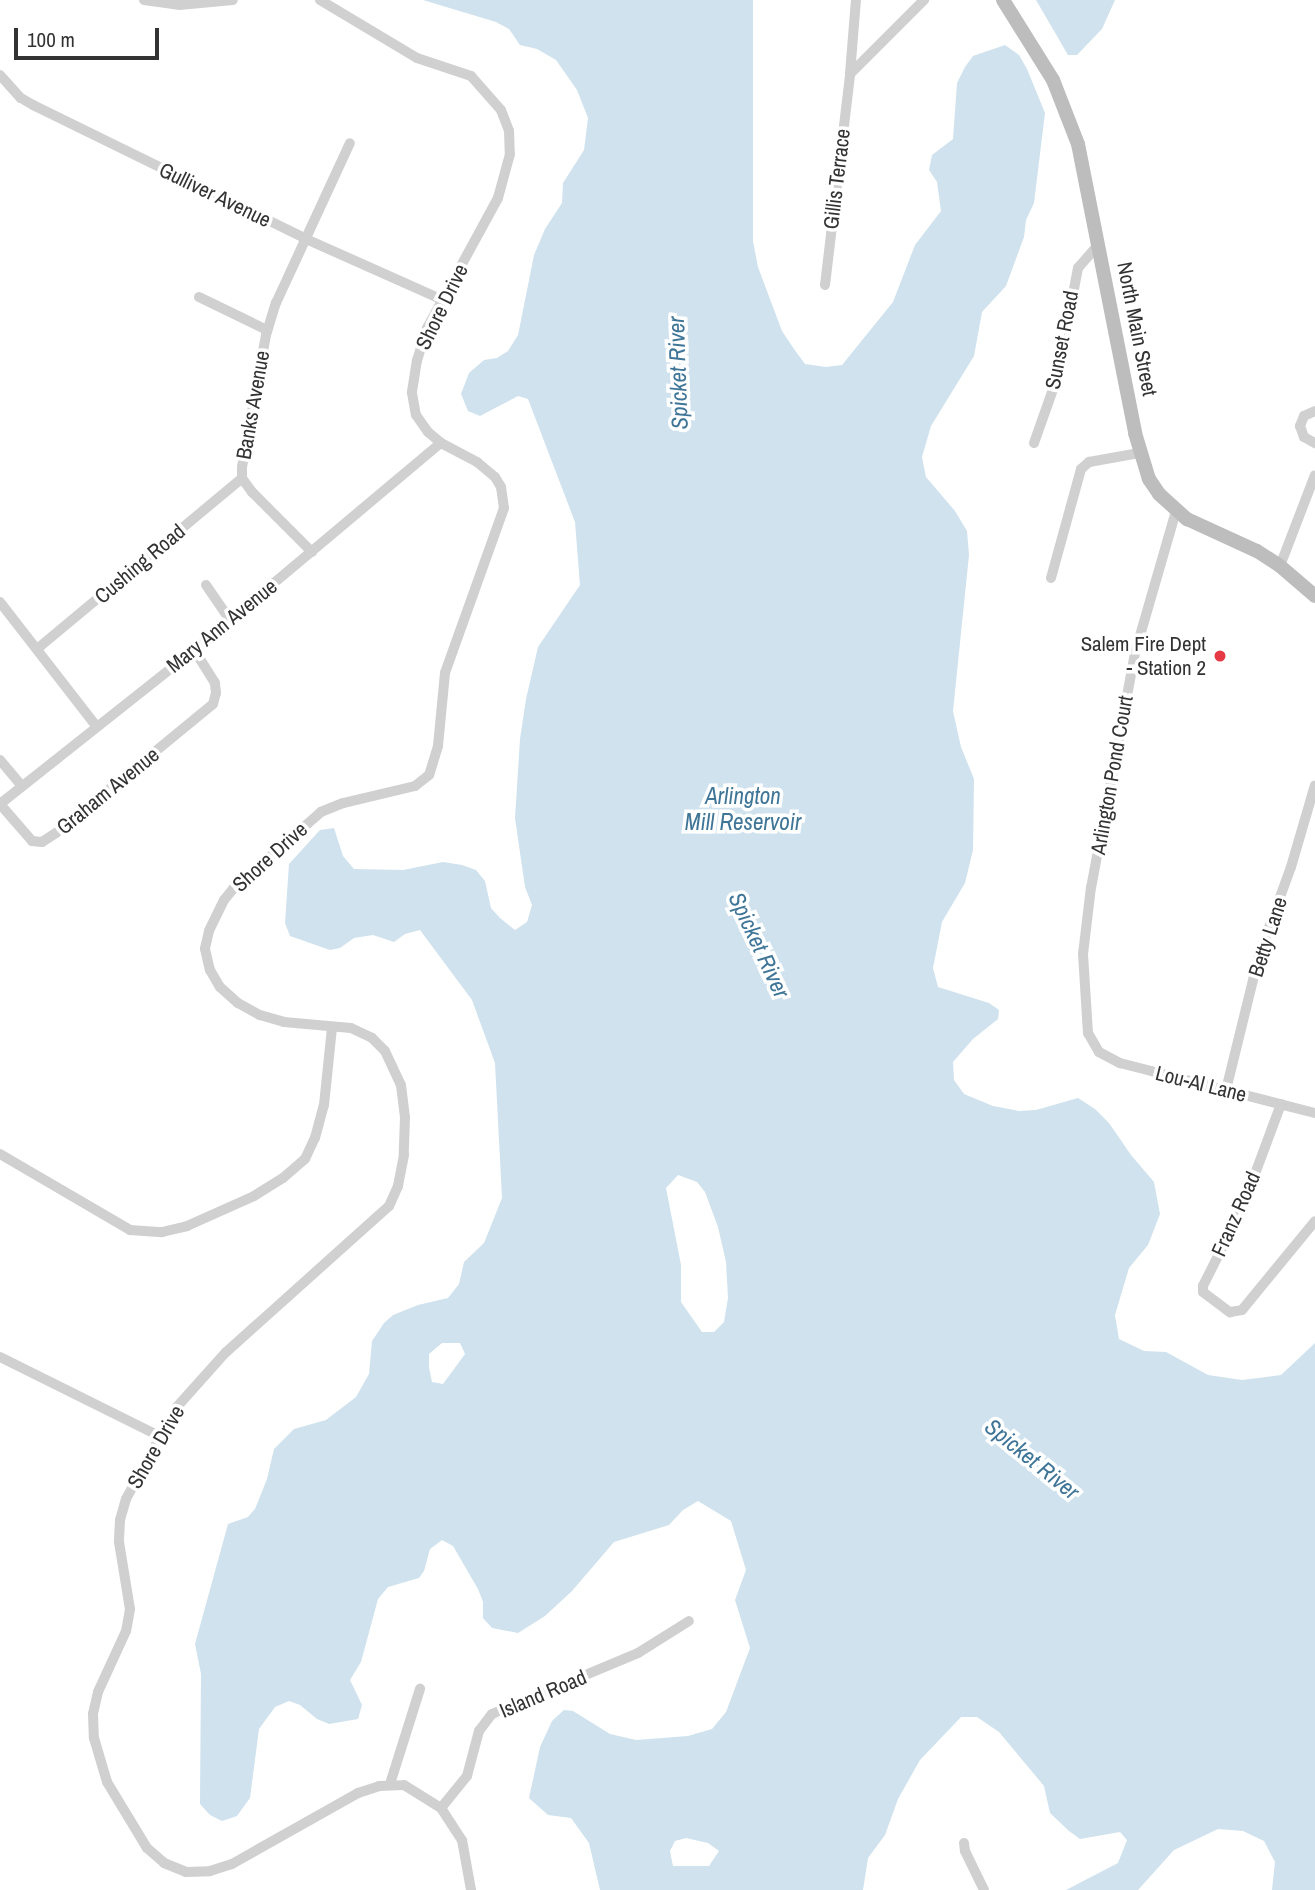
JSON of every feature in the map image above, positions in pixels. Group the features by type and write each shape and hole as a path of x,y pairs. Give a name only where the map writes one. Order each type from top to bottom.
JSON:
{"street":[{"path":"144,0 179,5 233,0"},
{"name":"Shore Drive","path":"320,0 417,58 471,76 501,110 509,131 510,154 505,176 483,229 441,299 417,360 412,393 416,415 428,432 441,443 477,462 495,477 501,487 505,508 446,673 433,769 425,780 415,786 342,803 321,812 233,889 214,919 205,942 210,970 220,986 238,1003 271,1019 351,1028 372,1038 385,1051 397,1073 404,1100 405,1133 400,1176 394,1197 382,1213 226,1352 176,1408 159,1436 126,1499 120,1520 119,1542 130,1609 126,1631 98,1692 93,1714 99,1760 107,1782 148,1848 164,1863 186,1872 210,1871 253,1855 358,1793 390,1784"},
{"name":"Gillis Terrace","path":"825,285 856,0"},
{"path":"850,74 924,0"},
{"name":"North Main Street","path":"1003,0 1041,58 1067,111 1087,177 1139,453 1159,494 1176,511 1280,566 1315,596"},
{"name":"Gulliver Avenue","path":"0,75 21,98 33,105 306,239 441,299"},
{"name":"Banks Avenue","path":"312,552 252,492 242,478 243,457 267,330 350,143"},
{"name":"Sunset Road","path":"1034,443 1057,378 1078,268 1099,244"},
{"path":"199,297 267,330"},
{"path":"1315,411 1304,416 1300,426 1304,437 1315,443"},
{"name":"Mary Ann Avenue","path":"0,804 194,650 441,443"},
{"path":"1051,578 1081,469 1089,462 1139,453"},
{"path":"1280,566 1315,475"},
{"name":"Cushing Road","path":"37,649 242,478"},
{"name":"Arlington Pond Court","path":"1092,1044 1087,1022 1083,965 1091,887 1135,653 1176,511"},
{"path":"206,585 230,620"},
{"path":"0,602 97,727"},
{"name":"Graham Avenue","path":"0,804 32,841 37,843 47,840 205,712 216,696 213,679 194,650"},
{"path":"0,760 22,786"},
{"name":"Betty Lane","path":"1226,1090 1261,952 1291,867 1315,785"},
{"path":"0,1154 130,1230 162,1232 187,1226 254,1196 283,1178 304,1159 315,1138 324,1105 332,1027"},
{"name":"Lou-Al Lane","path":"1092,1044 1099,1052 1120,1063 1315,1113"},
{"name":"Franz Road","path":"1281,1104 1243,1206 1203,1286 1207,1297 1230,1312 1242,1310 1315,1222"},
{"path":"0,1357 159,1436"},
{"name":"Island Road","path":"441,1808 467,1776 479,1731 492,1714 638,1653 689,1621"},
{"path":"420,1689 390,1784 404,1785 441,1808 462,1840 471,1875 471,1890"},
{"path":"964,1847 984,1890"}],"water":[{"name":"Arlington Mill Reservoir","path":"423,0 753,0 753,241 758,267 782,331 794,349 805,364 826,367 842,365 893,302 915,245 941,211 937,182 929,170 932,155 953,139 957,83 965,67 973,56 1005,45 1019,55 1027,69 1045,113 1034,203 1026,220 1024,237 1006,286 982,312 974,356 931,426 922,457 926,477 955,511 967,531 969,555 953,711 961,747 974,779 973,850 965,883 942,922 933,968 938,987 989,1003 999,1010 998,1019 973,1039 953,1062 954,1080 964,1094 993,1106 1019,1111 1036,1110 1078,1098 1095,1109 1109,1123 1154,1182 1160,1214 1148,1245 1129,1268 1115,1315 1119,1339 1144,1351 1166,1352 1208,1375 1242,1380 1281,1375 1315,1343 1315,1890 1272,1890 1275,1862 1264,1841 1243,1831 1218,1829 1174,1850 1138,1890 1066,1890 1118,1863 1127,1840 1120,1832 1080,1839 1069,1831 1050,1813 1044,1786 999,1732 977,1717 961,1717 920,1760 898,1799 885,1835 868,1858 863,1890 600,1890 589,1843 571,1818 548,1815 529,1798 540,1747 552,1721 564,1710 573,1711 610,1734 636,1740 688,1736 712,1729 726,1712 750,1648 735,1600 746,1570 731,1521 698,1501 683,1510 669,1525 614,1542 572,1591 545,1616 518,1633 492,1628 483,1618 483,1602 478,1589 453,1546 442,1540 430,1549 424,1571 419,1578 388,1587 378,1599 361,1662 350,1680 362,1705 358,1719 329,1724 289,1701 275,1707 259,1729 250,1798 237,1816 222,1821 210,1815 200,1804 201,1674 195,1644 228,1524 248,1517 255,1509 267,1479 274,1449 294,1429 326,1420 356,1397 369,1374 372,1341 384,1323 393,1315 418,1305 448,1298 459,1284 464,1262 484,1243 502,1198 495,1063 472,1000 420,930 405,934 394,942 373,935 354,938 340,948 330,950 290,936 285,923 289,864 320,830 334,828 343,856 354,869 403,870 443,862 476,870 485,881 491,908 515,930 527,922 532,905 525,887 515,818 520,739 538,647 580,585 575,522 528,399 518,396 480,416 468,411 461,394 469,373 484,360 497,358 508,351 518,335 534,255 545,229 562,203 563,183 584,150 588,118 577,90 556,60 537,49 520,45 509,29 496,22","holes":["678,1175 697,1182 705,1192 718,1227 726,1262 728,1298 724,1322 714,1332 702,1332 681,1302 681,1265 666,1188","442,1343 460,1343 465,1354 443,1384 432,1382 429,1354","686,1838 708,1843 719,1851 709,1866 673,1866 670,1851 675,1841"]},
{"path":"1036,0 1115,0 1102,29 1077,55 1068,55"}],"place":[{"name":"Salem Fire Dept - Station 2","path":"1220,656"}],"water label":[{"name":"Spicket River","path":"678,373"},
{"name":"Spicket River","path":"759,945"},
{"name":"Spicket River","path":"1032,1459"}]}
